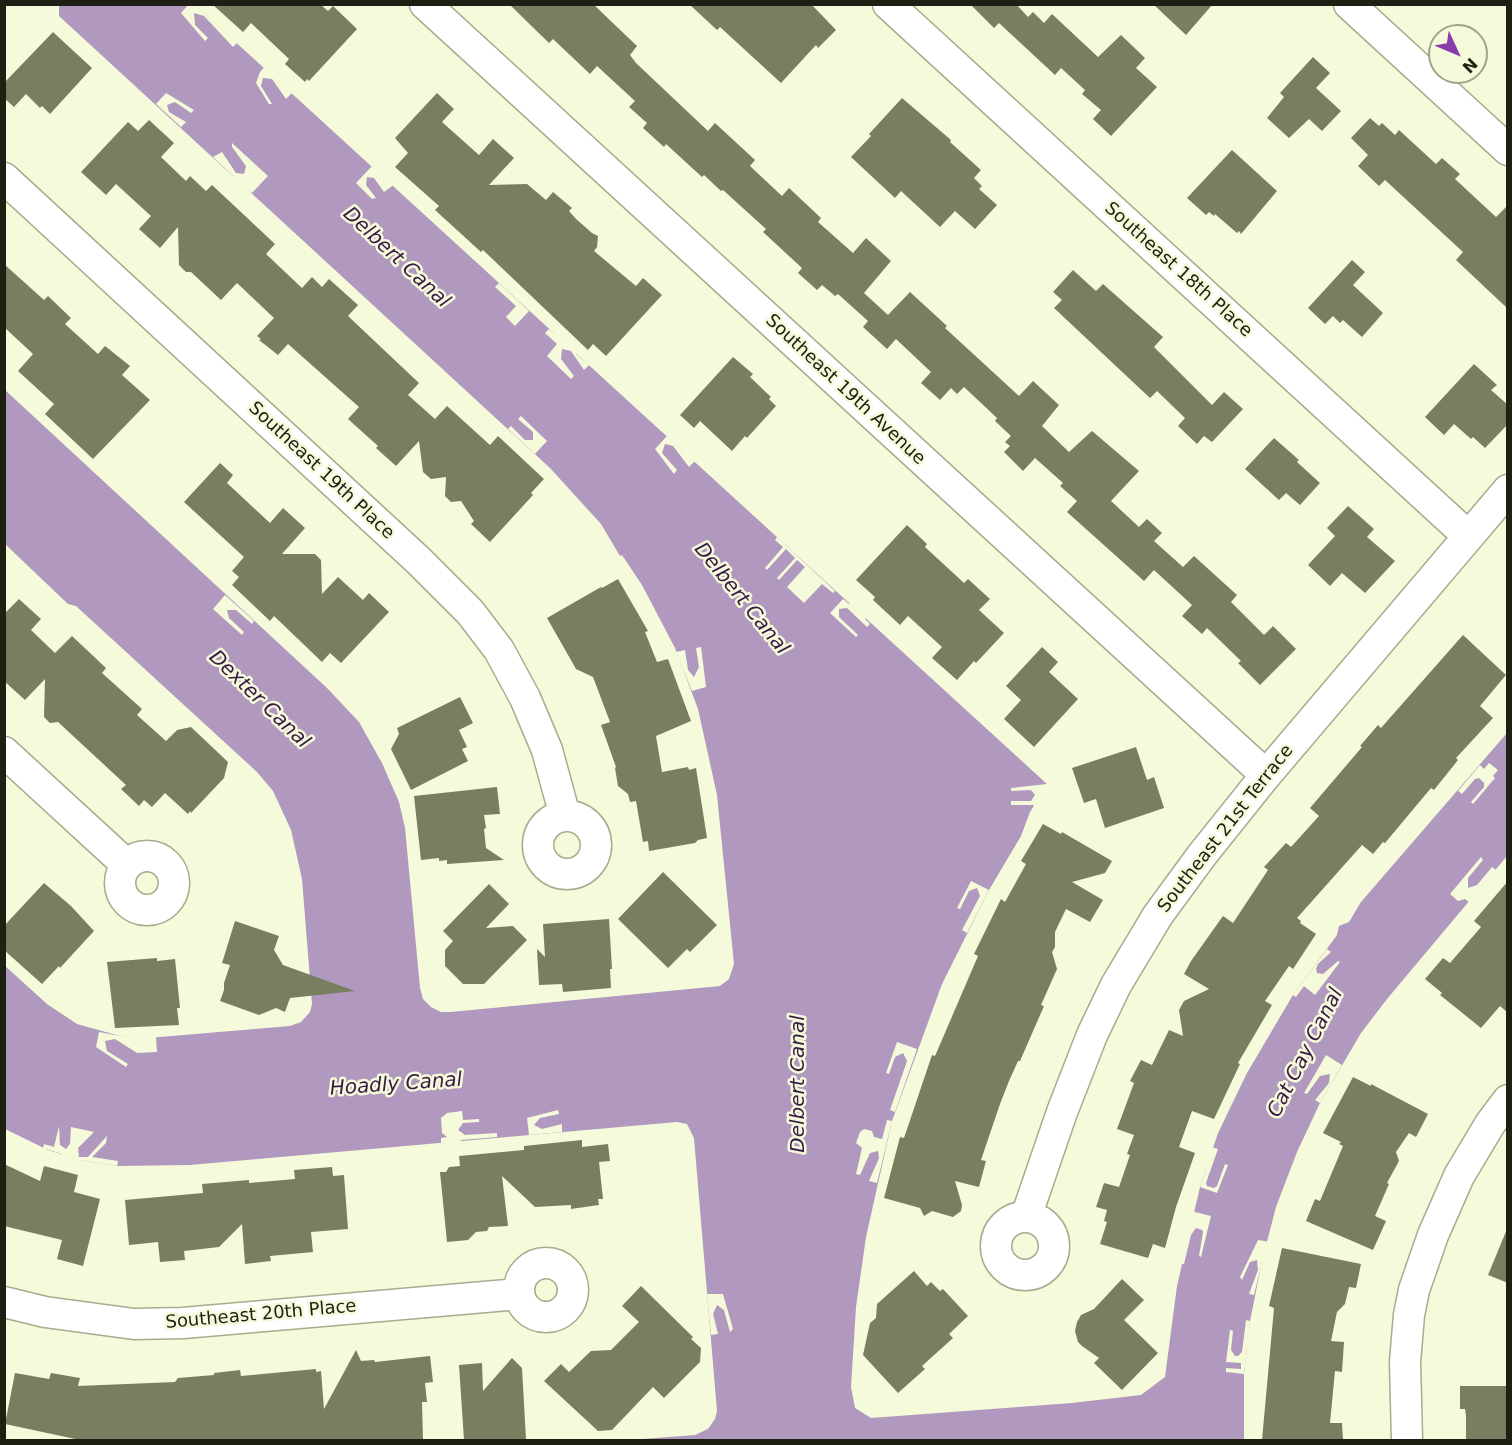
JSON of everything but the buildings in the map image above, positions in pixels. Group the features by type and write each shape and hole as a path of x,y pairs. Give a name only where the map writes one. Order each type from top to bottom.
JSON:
{"street":[{"name":"Southeast 19th Avenue","path":"425,4 1266,775"},
{"name":"Southeast 18th Place","path":"888,4 1468,536"},
{"path":"1349,4 1508,150"},
{"name":"Southeast 19th Place","path":"4,178 419,561 470,612 498,650 525,698 547,750 565,816"},
{"name":"Southeast 21st Terrace","path":"1026,1217 1078,1068 1116,985 1171,896 1266,775 1508,490"},
{"path":"4,752 127,865"},
{"path":"1407,1440 1405,1362 1414,1290 1433,1235 1459,1176 1490,1124 1508,1100"},
{"name":"Southeast 20th Place","path":"4,1302 45,1312 134,1324 183,1323 519,1294"}],"water":[{"path":"59,5 195,5 1047,784 1030,812 1021,836 989,890 942,984 892,1121 866,1237 856,1307 851,1387 855,1408 871,1418 1072,1403 1141,1395 1165,1377 1177,1286 1200,1187 1218,1133 1247,1073 1293,995 1337,935 1339,926 1349,922 1361,902 1507,733 1507,856 1361,1033 1320,1103 1297,1152 1276,1207 1250,1321 1244,1374 1244,1440 629,1440 695,1435 708,1429 717,1411 694,1138 687,1124 677,1122 190,1165 117,1166 80,1160 48,1150 5,1129 4,965 47,1004 77,1024 120,1036 148,1038 290,1026 301,1022 310,1012 312,1004 302,879 291,830 273,791 257,772 76,606 68,604 5,544 5,390 327,688 359,722 382,763 399,802 405,828 420,988 423,999 431,1007 441,1012 451,1012 720,986 729,979 734,964 717,795 698,709 675,648 642,585 622,555 620,556 601,524 550,468 59,16"}],"pier":[{"path":"188,5 195,5 237,43 233,47 204,16 194,13 195,25 208,38 205,41 181,13"},
{"path":"266,65 278,75 276,78 292,93 286,99 272,79 263,78 261,86 272,104 269,104 256,83 260,72"},
{"path":"166,93 194,110 191,113 175,102 167,105 169,112 186,122 181,127 156,104"},
{"path":"232,143 268,176 252,193 248,190 246,192 213,157 222,152 236,173 244,174 246,166 232,147"},
{"path":"372,166 395,184 384,192 374,178 367,177 366,185 376,198 372,199 356,183"},
{"path":"499,283 529,311 515,326 506,317 516,306 495,287"},
{"path":"549,329 561,339 563,337 578,351 576,354 589,365 584,370 571,351 562,349 561,359 574,376 571,379 547,356 557,344 545,333"},
{"path":"521,416 547,441 535,454 508,429 511,426 525,440 533,440 533,432 518,419"},
{"path":"667,436 683,451 686,449 697,459 689,467 673,446 665,444 662,453 677,470 674,474 655,449"},
{"path":"777,537 835,591 833,593 822,584 804,603 787,587 805,567 797,560 779,580 777,578 795,558 786,549 767,570 765,568 783,547 775,540"},
{"path":"225,595 254,621 252,624 236,610 227,610 229,618 244,632 242,635 213,609"},
{"path":"843,599 849,604 851,602 867,617 865,619 870,624 867,627 847,608 839,609 839,617 858,635 856,637 830,613"},
{"path":"701,647 706,687 692,691 676,652 685,650 688,670 694,677 699,667 696,648"},
{"path":"1489,763 1498,770 1493,776 1495,778 1473,804 1471,802 1484,787 1484,783 1479,778 1475,779 1462,794 1458,791 1480,765 1484,769"},
{"path":"1047,784 1046,791 1038,805 1011,805 1011,801 1031,801 1035,795 1031,790 1011,791 1011,788"},
{"path":"1481,857 1483,860 1468,878 1468,888 1477,885 1492,867 1496,870 1481,887 1483,889 1471,904 1465,899 1458,901 1450,894"},
{"path":"971,881 989,890 967,933 962,930 980,896 977,888 969,891 960,909 957,908"},
{"path":"1327,949 1331,952 1318,964 1317,973 1323,974 1338,961 1340,962 1315,995 1304,986 1296,997 1293,995"},
{"path":"99,1032 120,1036 156,1037 157,1052 137,1053 115,1039 105,1041 107,1051 128,1064 126,1067 96,1047"},
{"path":"897,1042 917,1049 895,1112 890,1110 907,1061 903,1053 895,1057 889,1074 886,1073"},
{"path":"1326,1055 1342,1065 1320,1103 1315,1100 1329,1083 1330,1074 1320,1076 1307,1094 1304,1093"},
{"path":"558,1110 559,1114 540,1118 534,1125 542,1129 562,1124 562,1132 529,1135 527,1118"},
{"path":"462,1111 463,1120 479,1119 479,1122 463,1123 458,1130 465,1135 497,1133 497,1137 461,1140 461,1143 441,1145 441,1138 447,1137 442,1133 441,1118 447,1113"},
{"path":"887,1120 892,1121 877,1183 869,1181 879,1158 878,1151 870,1153 860,1175 856,1174 862,1148 856,1143 860,1132 864,1129 872,1131 874,1137 882,1139"},
{"path":"59,1126 60,1145 66,1149 70,1144 71,1127 94,1132 78,1148 79,1157 88,1157 107,1136 106,1143 92,1157 118,1161 117,1166 80,1160 79,1163 43,1148 44,1144 54,1147"},
{"path":"1211,1147 1218,1149 1206,1183 1207,1186 1214,1188 1217,1186 1225,1164 1228,1165 1217,1193 1200,1187 1207,1166 1204,1165"},
{"path":"1191,1211 1211,1216 1201,1257 1199,1256 1203,1232 1196,1228 1191,1235 1184,1264 1179,1263"},
{"path":"1258,1240 1270,1242 1265,1262 1262,1262 1254,1295 1249,1294 1258,1270 1257,1260 1250,1262 1242,1280 1240,1277"},
{"path":"707,1294 723,1294 733,1329 730,1332 724,1310 717,1305 713,1314 718,1334 711,1335"},
{"path":"1246,1320 1250,1321 1249,1332 1252,1332 1250,1348 1247,1348 1244,1374 1226,1372 1226,1368 1241,1369 1241,1363 1226,1362 1230,1330 1233,1331 1231,1350 1235,1356 1242,1352"}],"water label":[{"name":"Delbert Canal","path":"396,258"},
{"name":"Delbert Canal","path":"741,599"},
{"name":"Dexter Canal","path":"259,700"},
{"name":"Cat Cay Canal","path":"1306,1053"},
{"name":"Delbert Canal","path":"799,1084"},
{"name":"Hoadly Canal","path":"396,1085"}]}
